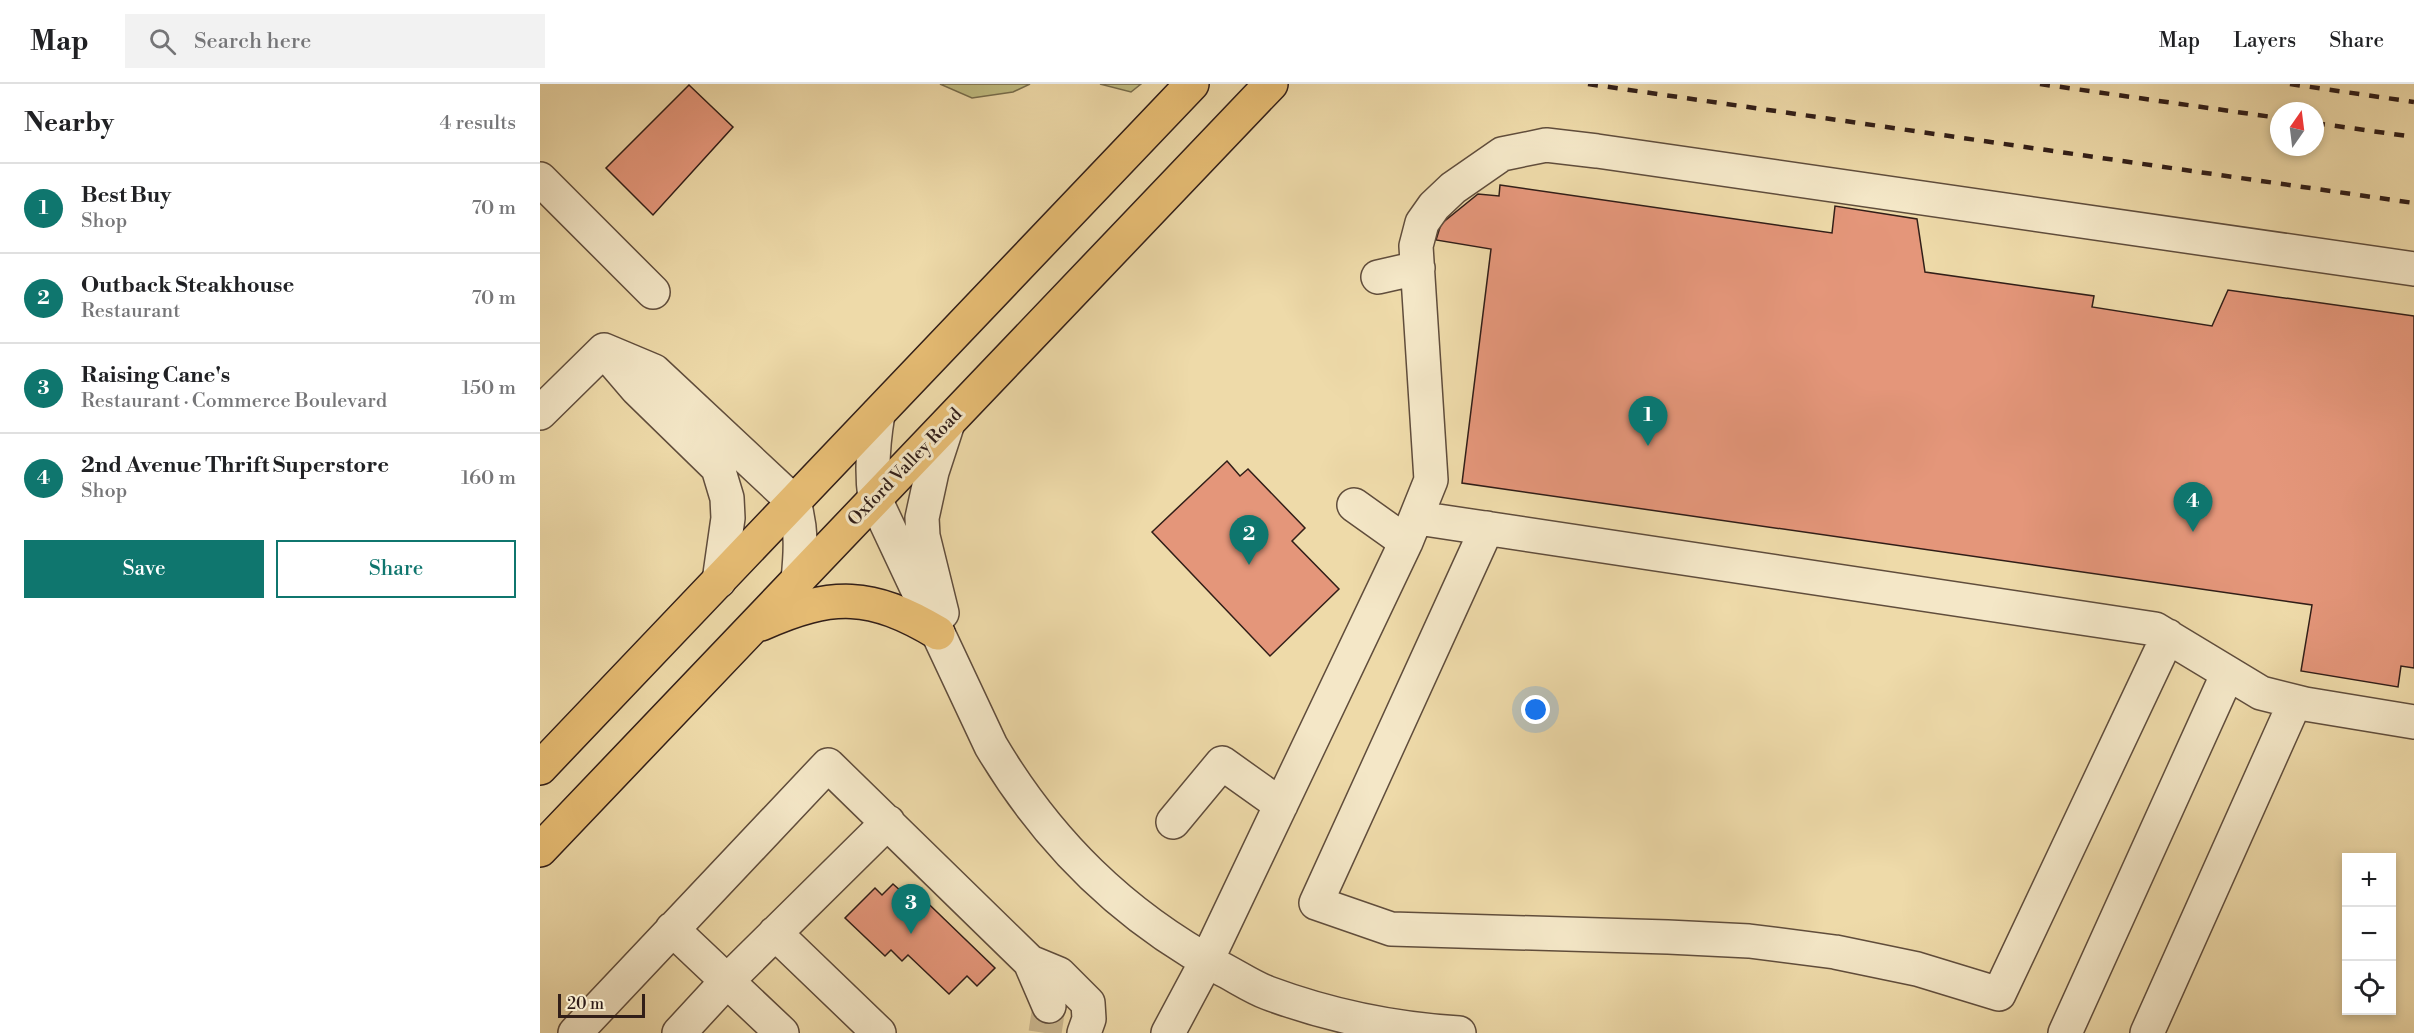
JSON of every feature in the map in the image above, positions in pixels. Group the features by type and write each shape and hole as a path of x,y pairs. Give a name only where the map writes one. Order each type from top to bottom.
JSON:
{"main road":[{"name":"Oxford Valley Road","path":"540,850 1270,84"},
{"path":"540,768 1183,94"},
{"path":"752,629 791,611 821,604 849,601 893,609 938,633"}],"street":[{"path":"1168,1033 1207,960 1412,530 1431,480 1416,246 1422,223 1434,206 1453,188 1502,154 1546,145 2414,269"},
{"path":"540,179 653,292"},
{"path":"1377,277 1418,268"},
{"path":"540,413 604,350"},
{"path":"604,350 654,371 794,502 802,545 798,580"},
{"path":"604,350 637,389 718,468 727,498 728,518 719,581"},
{"path":"878,414 872,461 875,499 991,746 1014,785 1043,824 1077,862 1119,900 1163,933 1267,993 1318,1009 1408,1030 1459,1033"},
{"path":"948,423 925,497 923,527 925,544 954,664"},
{"path":"1354,505 1412,530 1487,528 2155,629 2261,693 2295,702 2414,722"},
{"path":"1487,528 1316,903 1391,929 1749,941 1835,952 1893,964 1999,994 2168,636"},
{"path":"2065,1033 2228,673"},
{"path":"2147,1033 2295,702"},
{"path":"1173,822 1222,762 1281,805"},
{"path":"575,1033 828,765 1030,962 1049,1006"},
{"path":"679,1033 727,981 888,822"},
{"path":"672,929 783,1033"},
{"path":"775,933 879,1033"},
{"path":"1030,962 1059,974 1088,1003 1089,1019 1084,1033"}],"shaded area":[{"path":"940,84 1030,84 1013,92 972,98"},
{"path":"1100,84 1141,84 1131,92"}],"building":[{"path":"689,85 733,127 653,215 606,168"},
{"path":"1500,185 1832,233 1835,206 1917,219 1925,272 2094,296 2092,307 2212,326 2228,290 2414,316 2414,668 2401,666 2398,687 2301,671 2312,605 1462,483 1491,249 1436,240 1441,224 1478,194 1499,196"},
{"path":"1227,461 1240,476 1248,469 1305,528 1292,541 1339,589 1270,656 1152,532"},
{"path":"893,884 902,892 909,885 995,968 977,986 967,976 949,994 908,955 902,961 891,950 885,956 845,918 875,888 882,895"}],"tunnel":[{"path":"1045,1033 1049,1006"}],"railway":[{"path":"1588,84 2414,203"},
{"path":"2040,84 2270,117"},
{"path":"2290,84 2414,102"},
{"path":"2324,124 2414,137"}],"place":[{"name":"Best Buy","path":"1648,446"},
{"name":"2nd Avenue Thrift Superstore","path":"2193,532"},
{"name":"Outback Steakhouse","path":"1249,565"},
{"name":"Raising Cane's","path":"911,934"}]}
